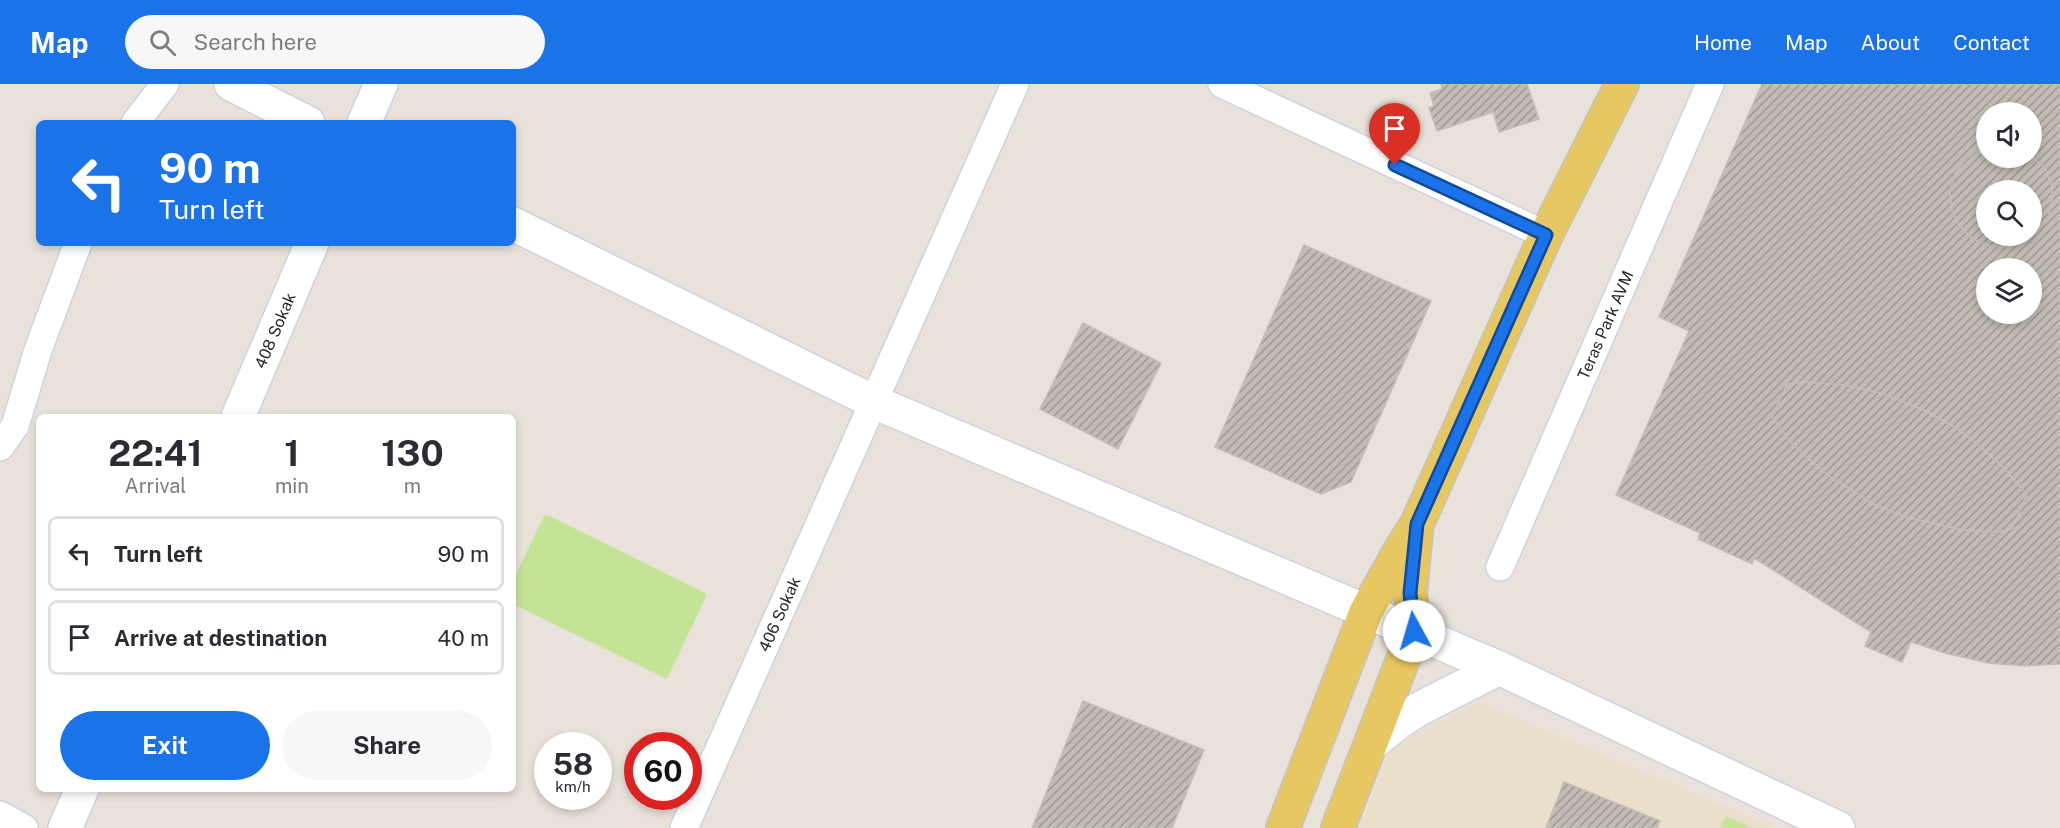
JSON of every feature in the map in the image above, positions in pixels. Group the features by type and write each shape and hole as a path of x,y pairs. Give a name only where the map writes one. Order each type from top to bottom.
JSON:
{"main road":[{"path":"1283,828 1366,612 1417,524 1546,235 1622,84"},
{"path":"1338,828 1414,631 1410,593 1417,524"}],"street":[{"path":"137,120 165,84"},
{"path":"231,84 302,120"},
{"path":"365,120 381,84"},
{"name":"406 Sokak","path":"684,828 1015,84"},
{"path":"1222,84 1546,235"},
{"name":"Teras Park AVM","path":"1500,567 1710,84"},
{"path":"516,225 873,402 1499,668 1838,828"},
{"path":"0,447 15,426 38,350 77,246"},
{"name":"408 Sokak","path":"239,414 311,246"},
{"path":"1370,745 1419,709 1499,668"},
{"path":"65,828 81,792"},
{"path":"0,815 24,828"}],"shaded area":[{"path":"1479,702 1776,828 1359,828 1392,746"}],"green space":[{"path":"545,514 707,594 667,679 516,605 516,574"},
{"path":"1726,816 1751,828 1720,828"}],"building":[{"path":"1441,84 1527,84 1539,119 1499,132 1493,112 1437,131 1429,108 1434,106 1430,93 1442,89"},
{"path":"1762,84 2060,84 2060,664 2024,666 1988,663 1911,642 1902,662 1865,646 1871,632 1754,558 1752,564 1698,539 1700,533 1616,495 1689,331 1659,317"},
{"path":"1976,151 1976,168 2042,168 2042,166 2052,186 2052,202 2048,217 2042,226 2042,180 1976,180 1976,240 1973,239 1960,226 1952,211 1950,193 1954,175 1963,162"},
{"path":"1304,245 1431,301 1351,482 1321,494 1215,447"},
{"path":"1083,323 1161,363 1118,449 1040,409"},
{"path":"1804,382 1845,385 1881,393 1924,410 1958,429 2004,468 2027,494 2012,529 1996,532 1963,530 1906,517 1875,505 1829,476 1793,445 1772,417 1787,384"},
{"path":"1083,701 1204,750 1172,828 1032,828"},
{"path":"1564,782 1660,821 1657,828 1546,828"}],"route":[{"path":"1395,165 1546,235 1417,524 1410,593 1414,631"}]}
